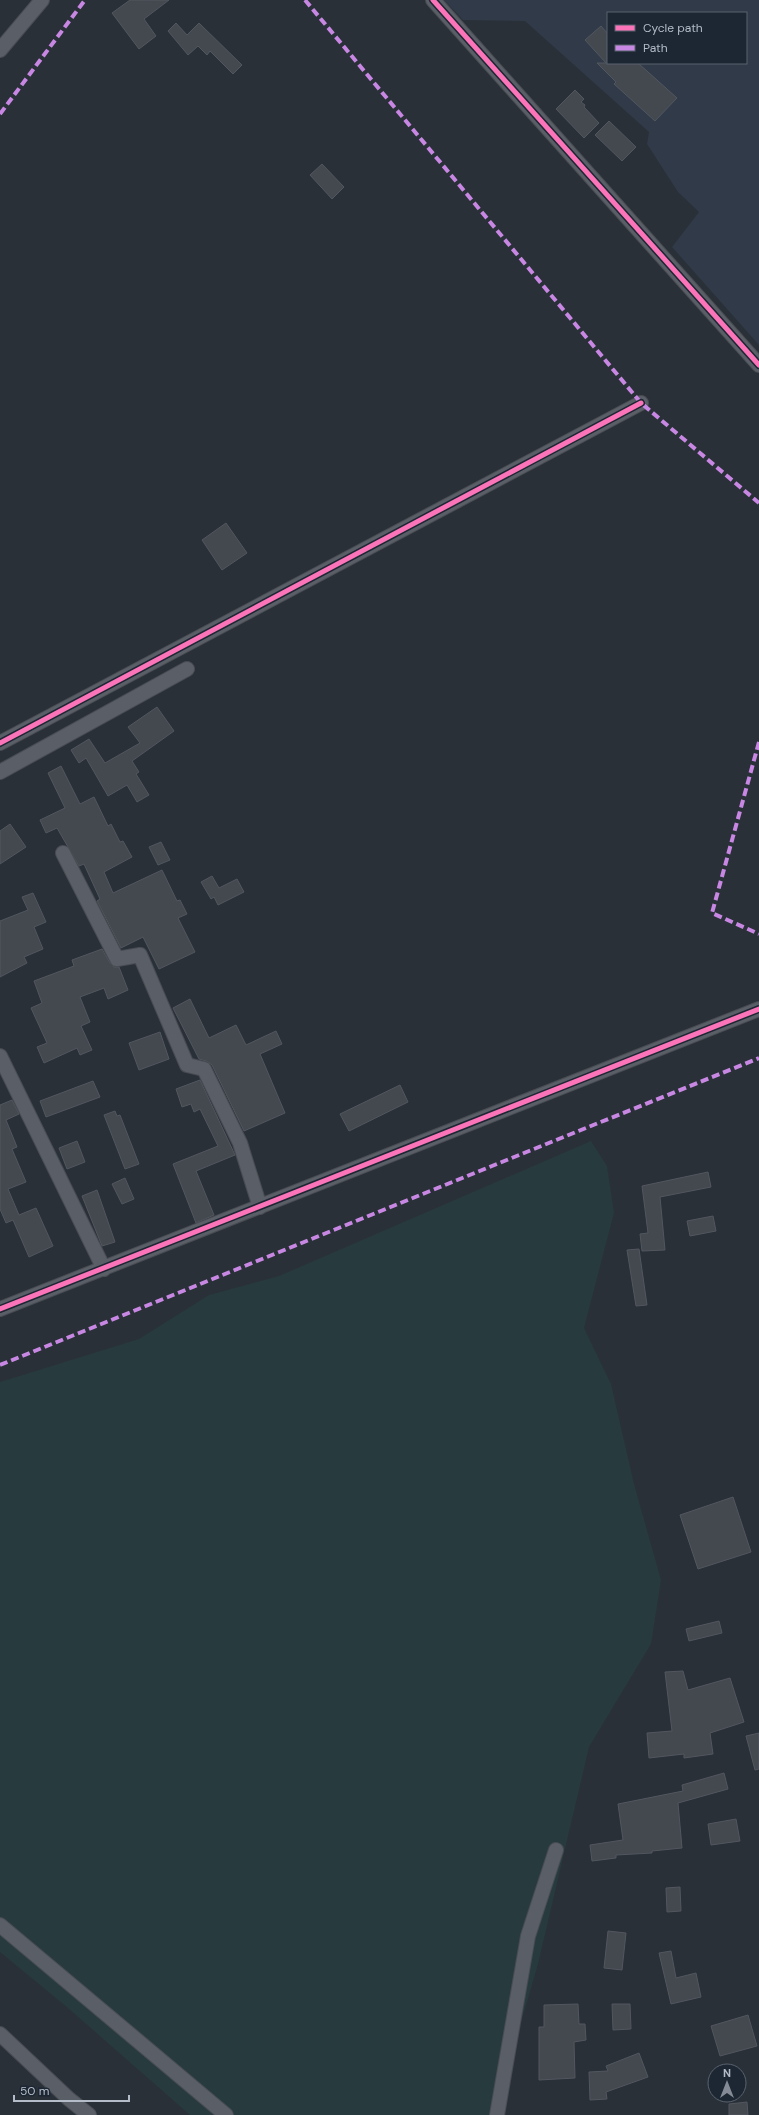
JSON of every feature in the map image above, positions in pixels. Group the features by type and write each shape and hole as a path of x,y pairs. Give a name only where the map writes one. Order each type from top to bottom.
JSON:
{"street":[{"path":"0,50 42,0"},
{"path":"433,0 759,365"},
{"path":"0,743 641,403"},
{"path":"0,772 187,670"},
{"path":"64,853 117,959 140,955 187,1065 204,1069 240,1143 260,1207"},
{"path":"0,1309 104,1270 759,1009"},
{"path":"0,1056 104,1270"},
{"path":"497,2115 528,1936 556,1850"},
{"path":"0,1925 226,2115"},
{"path":"0,2034 69,2099 89,2115"}],"shaded area":[{"path":"444,0 759,0 759,345 672,247 699,212 678,192 647,144 649,132 525,21 463,20"}],"green space":[{"path":"591,1141 607,1166 614,1213 584,1328 611,1384 634,1484 661,1580 651,1644 589,1747 538,1964 520,2026 503,2107 504,2115 190,2115 68,2008 0,1952 0,1382 139,1339 209,1295 279,1276"}],"building":[{"path":"130,0 169,0 144,19 156,36 139,49 112,13"},
{"path":"176,23 187,35 199,23 242,65 233,74 210,51 207,55 198,46 188,55 168,31"},
{"path":"601,26 607,33 607,64 639,64 677,98 655,121 614,84 616,82 597,63 606,63 585,40"},
{"path":"575,90 584,99 581,102 585,105 584,107 599,123 584,138 556,109"},
{"path":"609,121 636,147 622,161 595,135"},
{"path":"322,164 344,187 332,199 310,175"},
{"path":"226,523 247,553 222,570 202,540"},
{"path":"157,707 174,731 132,761 139,772 136,774 149,795 137,802 127,785 108,796 86,758 79,763 71,750 89,739 105,763 140,743 128,727"},
{"path":"61,766 80,804 94,797 108,826 111,824 120,842 123,841 132,857 104,872 113,893 162,870 177,901 180,900 187,914 178,918 195,952 159,969 143,937 121,948 97,901 100,899 84,864 79,866 57,828 46,833 40,820 65,808 48,773"},
{"path":"10,824 26,847 0,864 0,831"},
{"path":"161,842 170,860 158,865 149,847"},
{"path":"212,876 219,888 237,879 244,892 218,905 214,897 211,899 201,882"},
{"path":"33,893 46,922 34,927 43,949 24,957 27,963 0,977 0,921 28,910 22,897"},
{"path":"102,949 110,963 114,967 119,967 128,990 108,999 104,988 80,997 90,1022 81,1026 92,1050 80,1055 77,1048 44,1063 37,1047 47,1043 31,1008 42,1003 34,981 74,966 72,960"},
{"path":"190,999 209,1038 236,1025 246,1045 276,1031 282,1044 260,1054 285,1113 244,1131 212,1065 199,1059 173,1008"},
{"path":"160,1032 169,1059 139,1070 129,1043"},
{"path":"200,1080 235,1155 196,1171 214,1215 196,1223 173,1164 218,1146 200,1109 194,1112 191,1104 182,1107 176,1089"},
{"path":"93,1081 100,1097 46,1117 40,1101"},
{"path":"400,1085 408,1102 349,1131 340,1114"},
{"path":"12,1100 19,1114 6,1120 17,1147 12,1149 26,1182 8,1189 19,1215 36,1208 53,1246 29,1257 13,1220 6,1223 0,1209 0,1105"},
{"path":"115,1111 117,1116 120,1115 139,1164 125,1169 104,1115"},
{"path":"77,1141 85,1162 67,1169 59,1148"},
{"path":"708,1172 711,1187 660,1197 665,1250 642,1251 640,1234 648,1233 642,1186"},
{"path":"125,1178 134,1199 122,1204 112,1184"},
{"path":"97,1190 115,1242 102,1246 82,1196"},
{"path":"713,1216 716,1231 690,1236 687,1221"},
{"path":"639,1249 647,1305 636,1306 627,1250"},
{"path":"733,1497 751,1552 698,1569 680,1515"},
{"path":"719,1621 722,1633 689,1641 686,1629"},
{"path":"683,1671 688,1690 730,1678 744,1722 710,1733 713,1754 684,1758 684,1754 649,1758 647,1733 672,1731 665,1672"},
{"path":"759,1733 759,1769 755,1770 746,1736"},
{"path":"724,1773 728,1789 678,1803 682,1848 652,1851 652,1853 616,1855 616,1858 592,1861 590,1845 623,1840 618,1804 683,1791 682,1785"},
{"path":"736,1819 740,1841 711,1845 708,1824"},
{"path":"680,1887 681,1911 667,1912 666,1888"},
{"path":"608,1931 626,1933 622,1970 604,1968"},
{"path":"671,1951 676,1978 696,1973 701,1997 671,2004 659,1953"},
{"path":"578,2004 579,2024 585,2024 586,2040 574,2042 575,2078 539,2080 539,2027 544,2027 544,2005"},
{"path":"612,2004 630,2004 631,2029 613,2030"},
{"path":"748,2015 757,2046 720,2056 711,2026"},
{"path":"639,2053 648,2077 606,2092 607,2099 590,2100 589,2072 608,2071 606,2066"},
{"path":"747,2102 748,2115 729,2115 729,2104"}],"marked path":[{"path":"0,114 85,0"},
{"path":"305,0 641,403 759,503"},
{"path":"759,742 712,913 759,934"},
{"path":"0,1365 759,1058"}],"cycle path":[{"path":"433,0 759,365"},
{"path":"0,743 641,403"},
{"path":"0,1309 759,1009"}]}
